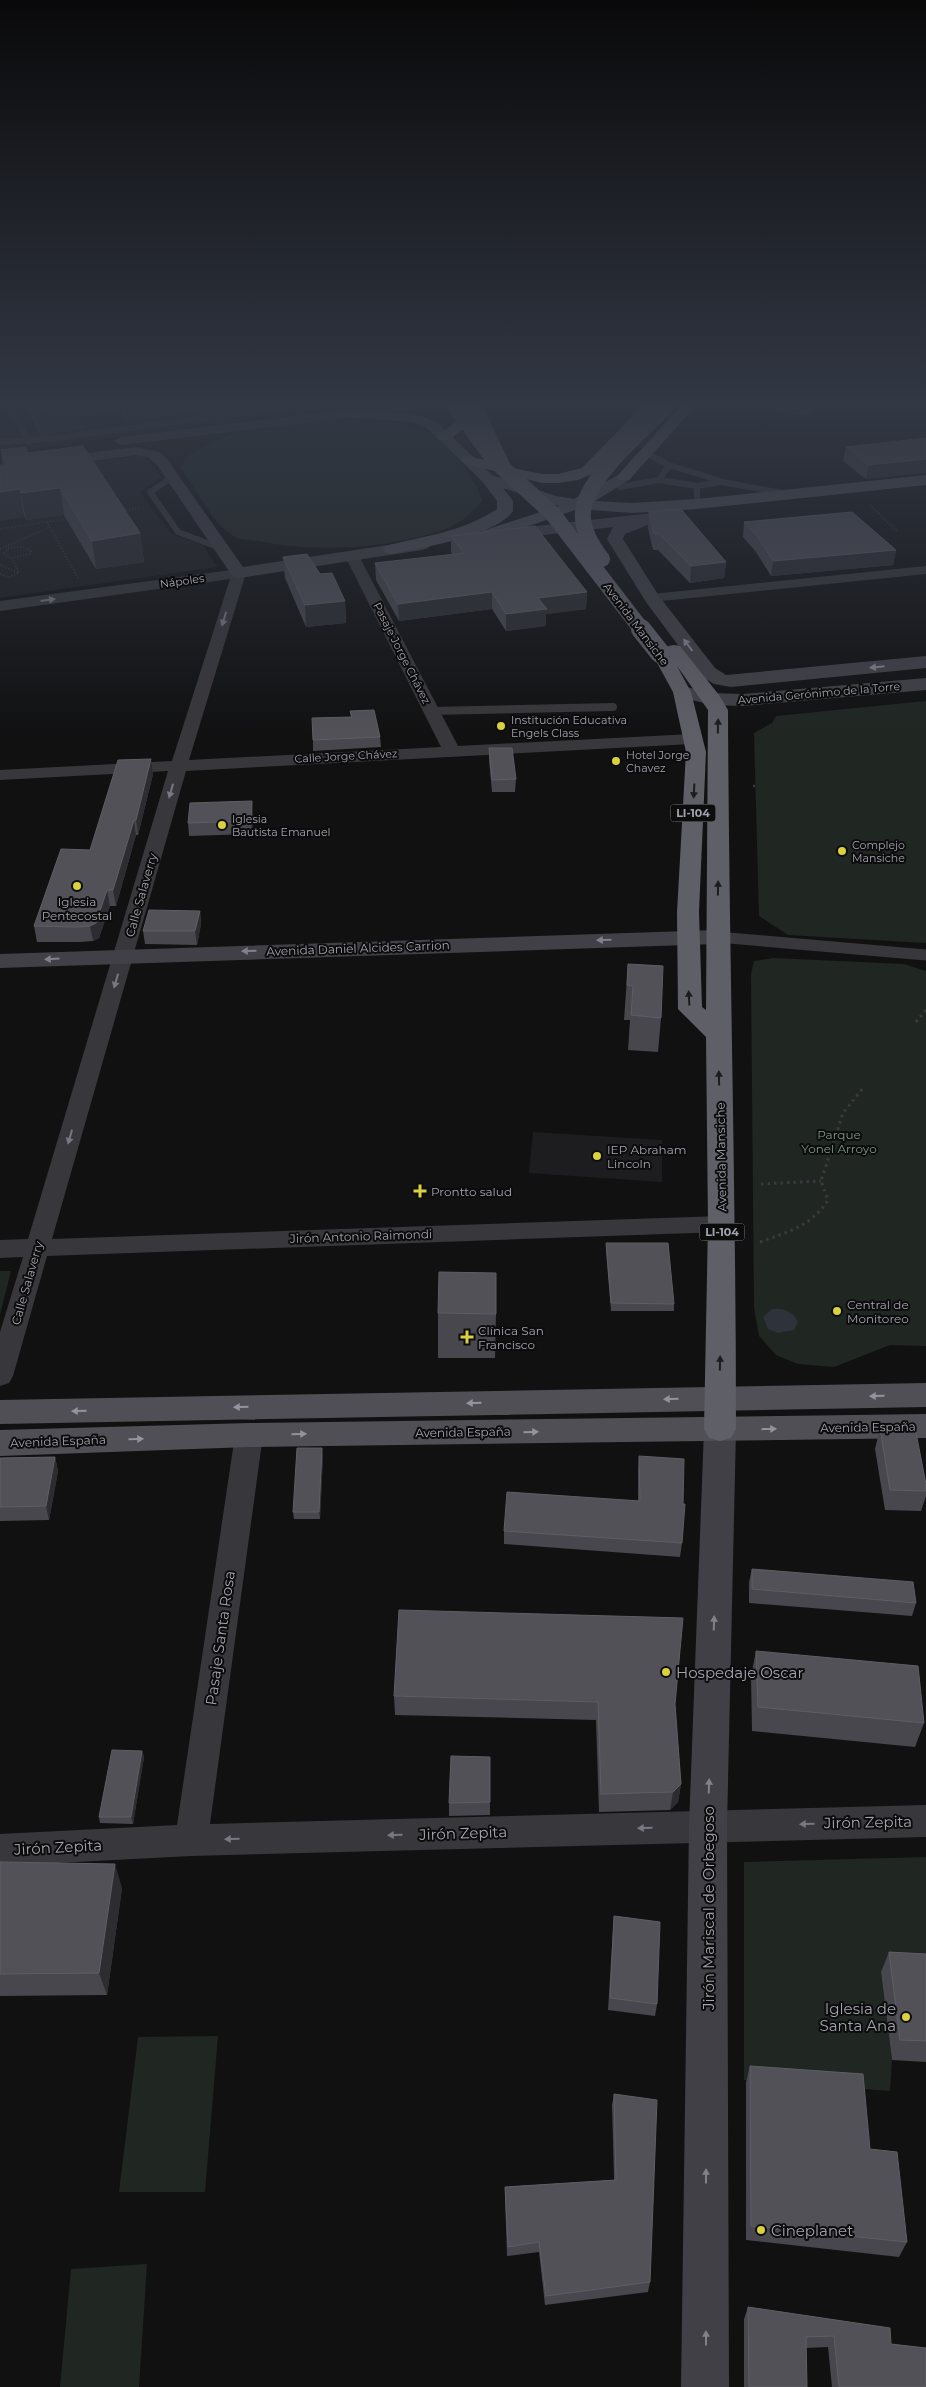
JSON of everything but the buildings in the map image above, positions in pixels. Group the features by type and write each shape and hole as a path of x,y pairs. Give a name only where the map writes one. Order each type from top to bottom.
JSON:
{"highway":[{"name":"Avenida Mansiche","path":"551,512 667,652 716,689 718,710 718,1035 722,1224 720,1414"},
{"name":"Avenida Mansiche","path":"584,512 583,520 592,546 667,652 682,692 696,752 687,937 690,1009 718,1035"}],"main road":[{"path":"198,512 239,573"},
{"path":"391,549 474,528 495,519 503,512"},
{"path":"482,536 557,512"},
{"path":"662,512 655,513 618,531 615,539 652,598 708,672 716,689"},
{"name":"Nápoles","path":"239,573 391,549 655,513"},
{"name":"Avenida Gerónimo de la Torre","path":"716,689 731,681 926,662"},
{"name":"Avenida Gerónimo de la Torre","path":"682,692 716,689 764,699 926,684"},
{"name":"Avenida Daniel Alcides Carrion","path":"0,961 124,955 717,937"},
{"name":"Avenida España","path":"0,1443 250,1435 720,1414 926,1395"},
{"name":"Avenida España","path":"0,1412 720,1414 926,1426"},
{"name":"Jirón Mariscal de Orbegoso","path":"705,2387 708,1826 720,1414"}],"street":[{"name":"Pasaje Jorge Chávez","path":"352,556 452,751"},
{"path":"652,598 926,570"},
{"name":"Nápoles","path":"0,606 239,573"},
{"name":"Calle Salaverry","path":"0,1376 179,765 239,573"},
{"name":"Calle Jorge Chávez","path":"0,775 692,739"},
{"name":"Jirón Antonio Raimondi","path":"0,1249 722,1224"},
{"name":"Pasaje Santa Rosa","path":"192,1840 250,1435"},
{"name":"Jirón Zepita","path":"0,1850 192,1840 926,1821"}],"lane":[{"path":"164,512 178,532 223,549"},
{"path":"432,711 613,707"},
{"path":"717,937 926,955"},
{"path":"912,954 926,963"}],"path":[{"path":"878,512 898,532"},
{"path":"0,529 66,519"},
{"path":"47,522 78,578"},
{"path":"0,549 50,527"},
{"path":"0,549 4,551 23,547 31,551 26,556 12,558 3,554 4,551"},
{"path":"12,558 19,573"},
{"path":"0,565 19,573"},
{"path":"0,574 8,577 19,573"},
{"path":"916,1022 926,1010"},
{"path":"760,1242 813,1221 828,1200 821,1181 843,1113 863,1088"},
{"path":"761,1184 821,1181"}],"shaded area":[{"path":"0,512 155,512 171,534 203,545 217,567 0,598"},
{"name":"IEP Abraham Lincoln","path":"533,1132 662,1140 662,1182 529,1173"},
{"path":"772,1309 784,1310 793,1315 798,1322 794,1330 778,1333 768,1329 763,1317"}],"green space":[{"path":"210,512 471,512 449,528 421,536 375,545 327,548 281,545 240,539 226,531"},
{"name":"Complejo Mansiche","path":"926,701 926,943 788,935 759,916 754,733 772,723 776,716"},
{"name":"Parque Yonel Arroyo","path":"773,958 904,964 926,971 926,1346 890,1345 834,1367 798,1364 776,1355 759,1336 754,1308 751,974 754,961"},
{"path":"0,1271 11,1271 0,1315"},
{"path":"926,1857 926,1975 881,1973 892,2060 890,2091 744,2080 744,1862"},
{"path":"218,2036 205,2192 119,2192 138,2037"},
{"path":"147,2264 139,2387 60,2387 71,2269"}],"place":[{"name":"Institución Educativa Engels Class","path":"501,726"},
{"name":"Hotel Jorge Chavez","path":"616,761"},
{"name":"Iglesia Bautista Emanuel","path":"222,825"},
{"name":"Complejo Mansiche","path":"842,851"},
{"name":"Iglesia Pentecostal","path":"77,886"},
{"name":"IEP Abraham Lincoln","path":"597,1156"},
{"name":"Prontto salud","path":"420,1191"},
{"name":"Central de Monitoreo","path":"837,1311"},
{"name":"Clínica San Francisco","path":"467,1337"},
{"name":"Hospedaje Oscar","path":"666,1672"},
{"name":"Iglesia de Santa Ana","path":"906,2017"},
{"name":"Cineplanet","path":"761,2230"}]}
